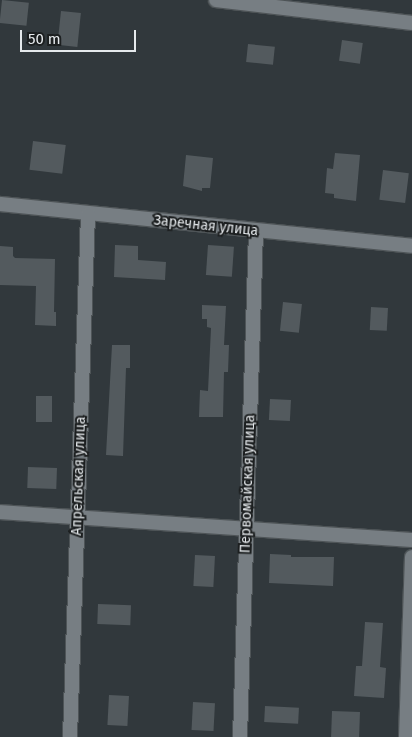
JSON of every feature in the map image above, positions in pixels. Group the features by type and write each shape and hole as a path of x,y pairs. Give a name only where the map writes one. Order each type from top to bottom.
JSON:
{"street":[{"path":"216,0 412,23"},
{"name":"Заречная улица","path":"0,204 412,246"},
{"name":"Апрельская улица","path":"70,737 88,214"},
{"name":"Первомайская улица","path":"240,737 256,231"},
{"path":"0,512 412,540"},
{"path":"406,737 412,557"}],"building":[{"path":"2,0 29,3 26,26 0,23"},
{"path":"61,11 81,13 77,47 57,45"},
{"path":"342,40 363,43 360,64 339,61"},
{"path":"248,44 275,47 273,65 246,62"},
{"path":"33,141 66,145 62,174 29,170"},
{"path":"335,153 360,155 356,201 334,198 334,194 325,193 327,168 333,169"},
{"path":"186,155 213,158 210,188 202,188 202,191 183,186"},
{"path":"383,170 409,173 405,203 379,200"},
{"path":"115,245 138,246 138,260 166,262 165,280 114,277"},
{"path":"208,245 234,247 232,277 206,275"},
{"path":"0,246 13,247 13,256 15,258 55,259 54,312 56,312 56,326 35,325 36,286 0,285"},
{"path":"283,302 302,304 299,333 280,331"},
{"path":"202,305 226,306 224,345 229,345 228,372 224,372 223,417 199,417 200,390 208,391 211,328 207,327 207,319 202,319"},
{"path":"371,307 388,308 387,331 370,330"},
{"path":"112,345 130,345 130,368 126,368 123,456 106,455"},
{"path":"36,396 52,396 52,422 36,422"},
{"path":"270,399 291,400 290,421 269,420"},
{"path":"28,467 57,468 56,489 27,488"},
{"path":"270,554 291,555 291,557 334,557 333,586 269,583"},
{"path":"195,555 215,556 213,587 193,586"},
{"path":"98,604 131,605 130,625 97,624"},
{"path":"365,622 383,623 380,667 386,668 384,698 354,696 356,666 362,666"},
{"path":"109,695 129,696 127,726 107,725"},
{"path":"193,702 215,703 214,731 192,730"},
{"path":"265,706 299,708 298,724 264,722"},
{"path":"332,711 360,712 359,737 331,737"}]}
